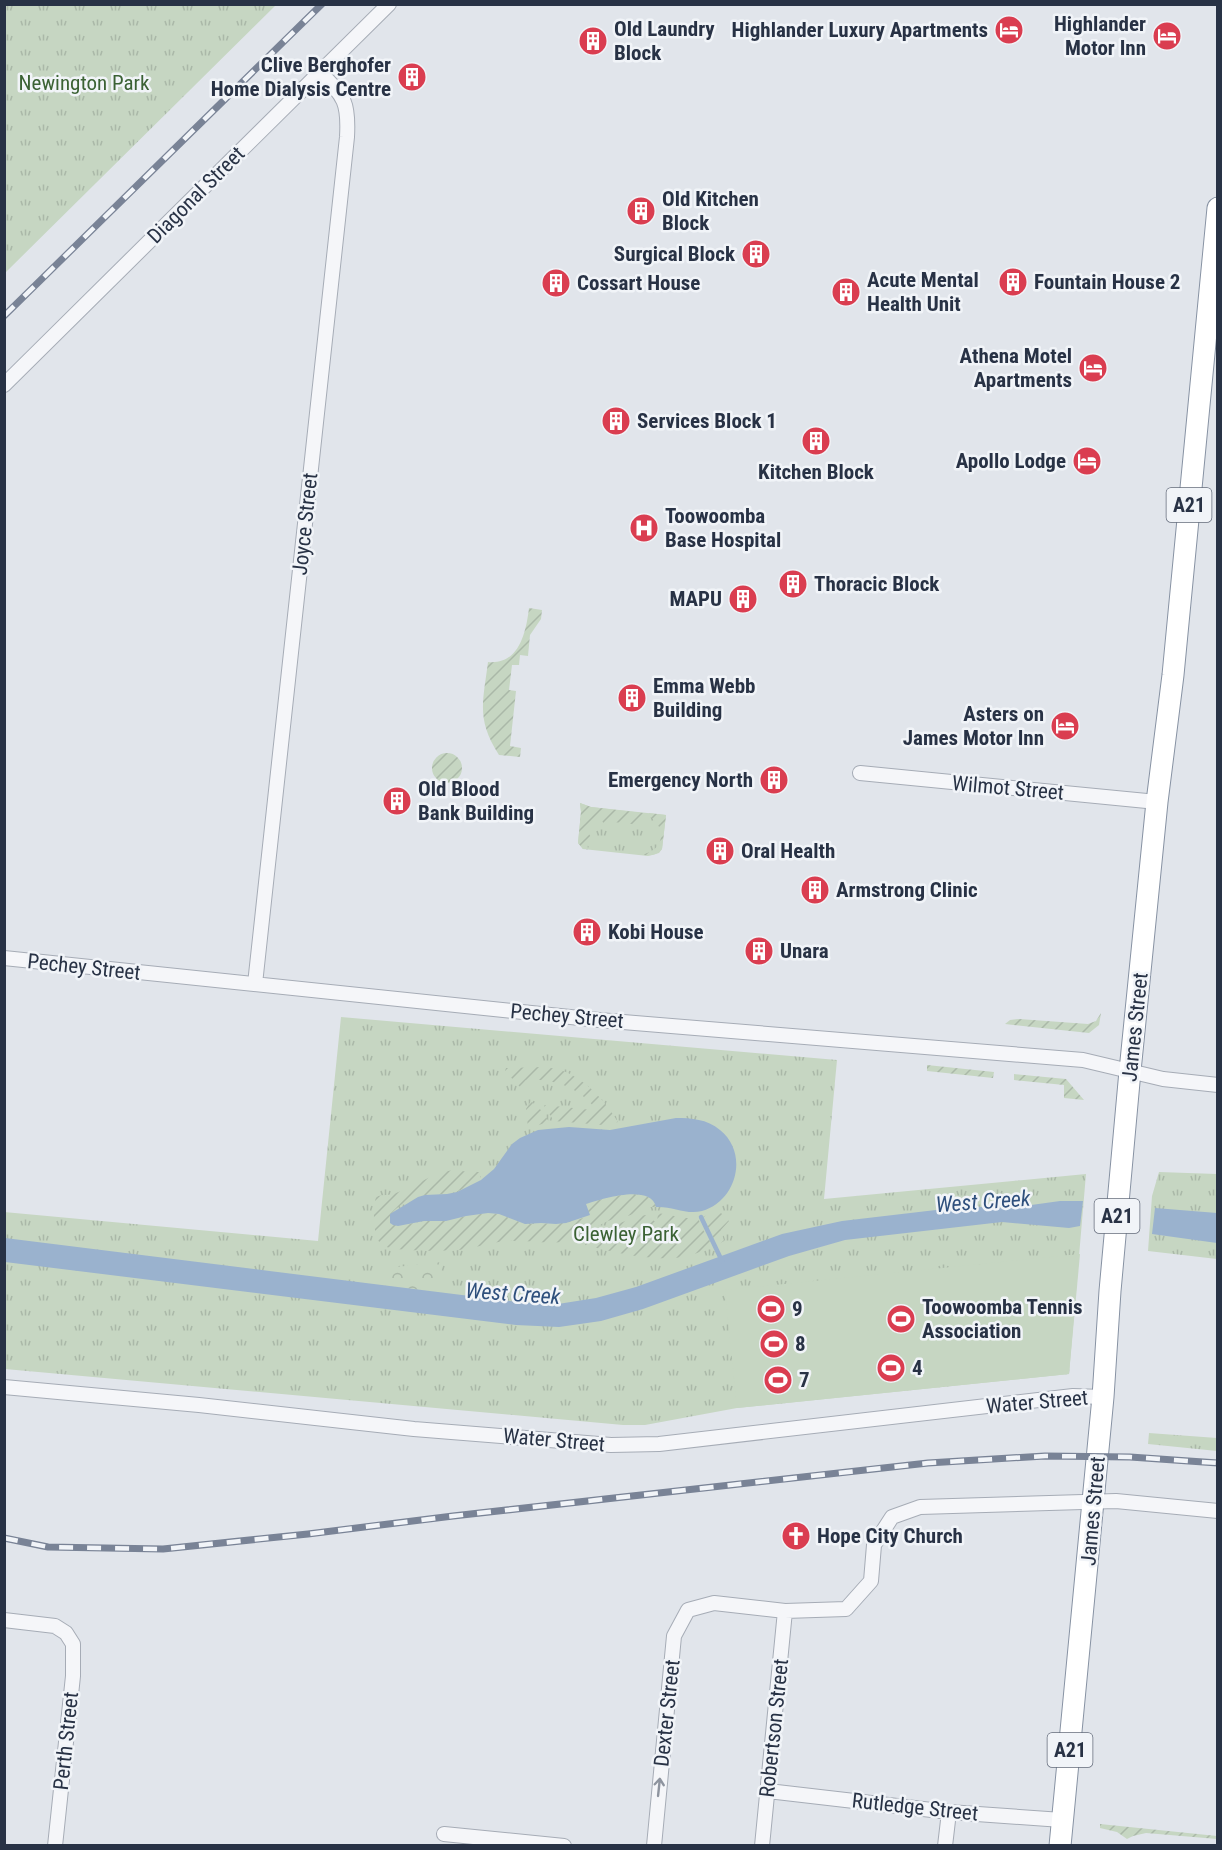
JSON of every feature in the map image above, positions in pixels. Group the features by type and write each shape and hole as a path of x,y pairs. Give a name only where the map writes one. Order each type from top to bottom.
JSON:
{"highway":[{"name":"James Street","path":"1060,1845 1094,1501 1130,1071 1157,802 1173,675 1218,208"}],"street":[{"name":"Diagonal Street","path":"4,385 389,4"},
{"name":"Joyce Street","path":"255,984 347,128 346,105 340,94 320,72"},
{"name":"Wilmot Street","path":"860,773 1157,802"},
{"name":"Pechey Street","path":"4,958 588,1019 1083,1060 1163,1078 1218,1085"},
{"name":"Water Street","path":"4,1387 200,1405 377,1425 611,1445 659,1444 1073,1396 1103,1397"},
{"path":"785,1611 846,1609 871,1581 874,1545 892,1517 920,1507 1116,1501 1218,1510"},
{"name":"Dexter Street","path":"654,1845 674,1636 688,1610 714,1603 785,1611"},
{"name":"Robertson Street","path":"762,1845 785,1611"},
{"name":"Perth Street","path":"4,1620 55,1626 71,1638 74,1651 55,1845"},
{"name":"Rutledge Street","path":"768,1791 948,1812 1062,1820"},
{"path":"945,1845 948,1812"},
{"path":"444,1834 564,1845"}],"green space":[{"name":"Newington Park","path":"5,4 276,4 276,5 5,273"},
{"path":"529,608 542,610 541,619 530,635 528,656 520,655 519,665 512,665 509,690 516,691 510,746 521,748 520,757 499,755 484,720 483,700 488,662 499,662 514,653 523,637"},
{"path":"447,753 458,757 462,768 458,779 447,783 436,779 432,768 436,757"},
{"path":"580,803 591,807 666,815 662,849 659,853 648,856 583,849 578,843"},
{"path":"580,803 591,807 643,813 642,825 613,822 607,828 602,821 595,820 588,828 591,837 587,842 588,849 583,849 578,843"},
{"path":"649,813 666,815 662,849 656,854 644,855 656,847 661,837 658,825 648,816"},
{"path":"1101,1013 1099,1025 1089,1033 1005,1024 1010,1020 1019,1019 1088,1024 1096,1021"},
{"name":"Clewley Park","path":"341,1017 837,1060 824,1199 1086,1174 1069,1374 737,1408 645,1425 623,1425 5,1369 4,1212 318,1241"},
{"path":"927,1065 994,1072 993,1078 927,1071"},
{"path":"542,1067 563,1071 584,1083 603,1102 618,1122 603,1125 554,1121 545,1105 592,1110 595,1108 581,1094 564,1085 555,1082 526,1080 520,1087 505,1071 506,1068"},
{"path":"1014,1074 1066,1079 1084,1100 1064,1098 1064,1085 1014,1080"},
{"path":"531,1101 543,1112 549,1122 528,1128 526,1109"},
{"path":"455,1170 479,1172 481,1180 455,1192 422,1196 410,1200 399,1206 389,1219 398,1226 424,1221 446,1221 488,1213 499,1214 525,1224 566,1223 590,1216 585,1204 636,1194 652,1200 656,1207 642,1207 631,1215 608,1221 578,1238 560,1242 508,1241 442,1251 407,1250 382,1245 376,1236 375,1229 376,1197 393,1194 439,1173"},
{"path":"1159,1172 1217,1174 1217,1259 1148,1251 1152,1196"},
{"path":"718,1210 729,1221 721,1230 724,1241 717,1245 703,1217"},
{"path":"658,1213 698,1218 713,1246 687,1256 663,1258 622,1253 585,1245 588,1239 601,1230 640,1216 646,1215 657,1223"},
{"name":"Toowoomba Tennis Association","path":"1080,1254 1069,1374 737,1408 725,1290"},
{"path":"442,1262 440,1284 435,1292 373,1284 376,1270 384,1266 396,1267"},
{"path":"1149,1433 1217,1438 1217,1451 1148,1444"},
{"path":"1100,1824 1217,1836 1217,1839 1146,1833 1127,1839 1117,1832 1100,1828"}],"water":[{"path":"676,1118 710,1123 729,1140 734,1151 735,1175 731,1187 714,1206 702,1211 690,1212 656,1207 652,1200 636,1194 613,1196 586,1204 590,1215 566,1223 525,1224 499,1214 488,1213 446,1221 424,1221 398,1226 390,1223 390,1214 418,1197 457,1192 481,1180 494,1169 512,1144 538,1130 569,1127 610,1130"},
{"path":"1060,1201 1083,1201 1080,1226 1069,1228 1002,1222 845,1240 789,1256 643,1309 601,1321 559,1327 516,1325 5,1262 5,1238 518,1302 558,1304 596,1298 636,1287 782,1234 842,1221 970,1206 1017,1207"},
{"path":"1155,1208 1217,1213 1217,1243 1152,1234"}],"waterway":[{"path":"701,1217 722,1261"}],"railway":[{"path":"4,316 322,4"},
{"path":"4,1538 48,1547 163,1549 928,1463 1045,1456 1130,1457 1218,1463"}],"place":[{"name":"Highlander Luxury Apartments","path":"1009,30"},
{"name":"Highlander Motor Inn","path":"1167,36"},
{"name":"Old Laundry Block","path":"593,41"},
{"name":"Clive Berghofer Home Dialysis Centre","path":"412,77"},
{"name":"Old Kitchen Block","path":"641,211"},
{"name":"Surgical Block","path":"756,254"},
{"name":"Fountain House 2","path":"1013,282"},
{"name":"Cossart House","path":"556,283"},
{"name":"Acute Mental Health Unit","path":"846,292"},
{"name":"Athena Motel Apartments","path":"1093,368"},
{"name":"Services Block 1","path":"616,421"},
{"name":"Kitchen Block","path":"816,441"},
{"name":"Apollo Lodge","path":"1087,461"},
{"name":"Toowoomba Base Hospital","path":"644,528"},
{"name":"Thoracic Block","path":"793,584"},
{"name":"MAPU","path":"743,599"},
{"name":"Emma Webb Building","path":"632,698"},
{"name":"Asters on James Motor Inn","path":"1065,726"},
{"name":"Emergency North","path":"774,780"},
{"name":"Old Blood Bank Building","path":"397,801"},
{"name":"Oral Health","path":"720,851"},
{"name":"Armstrong Clinic","path":"815,890"},
{"name":"Kobi House","path":"587,932"},
{"name":"Unara","path":"759,951"},
{"name":"9","path":"771,1309"},
{"name":"Toowoomba Tennis Association","path":"901,1319"},
{"name":"8","path":"774,1344"},
{"name":"4","path":"891,1368"},
{"name":"7","path":"778,1380"},
{"name":"Hope City Church","path":"796,1536"}],"water label":[{"name":"West Creek","path":"983,1201"},
{"name":"West Creek","path":"513,1293"}]}
